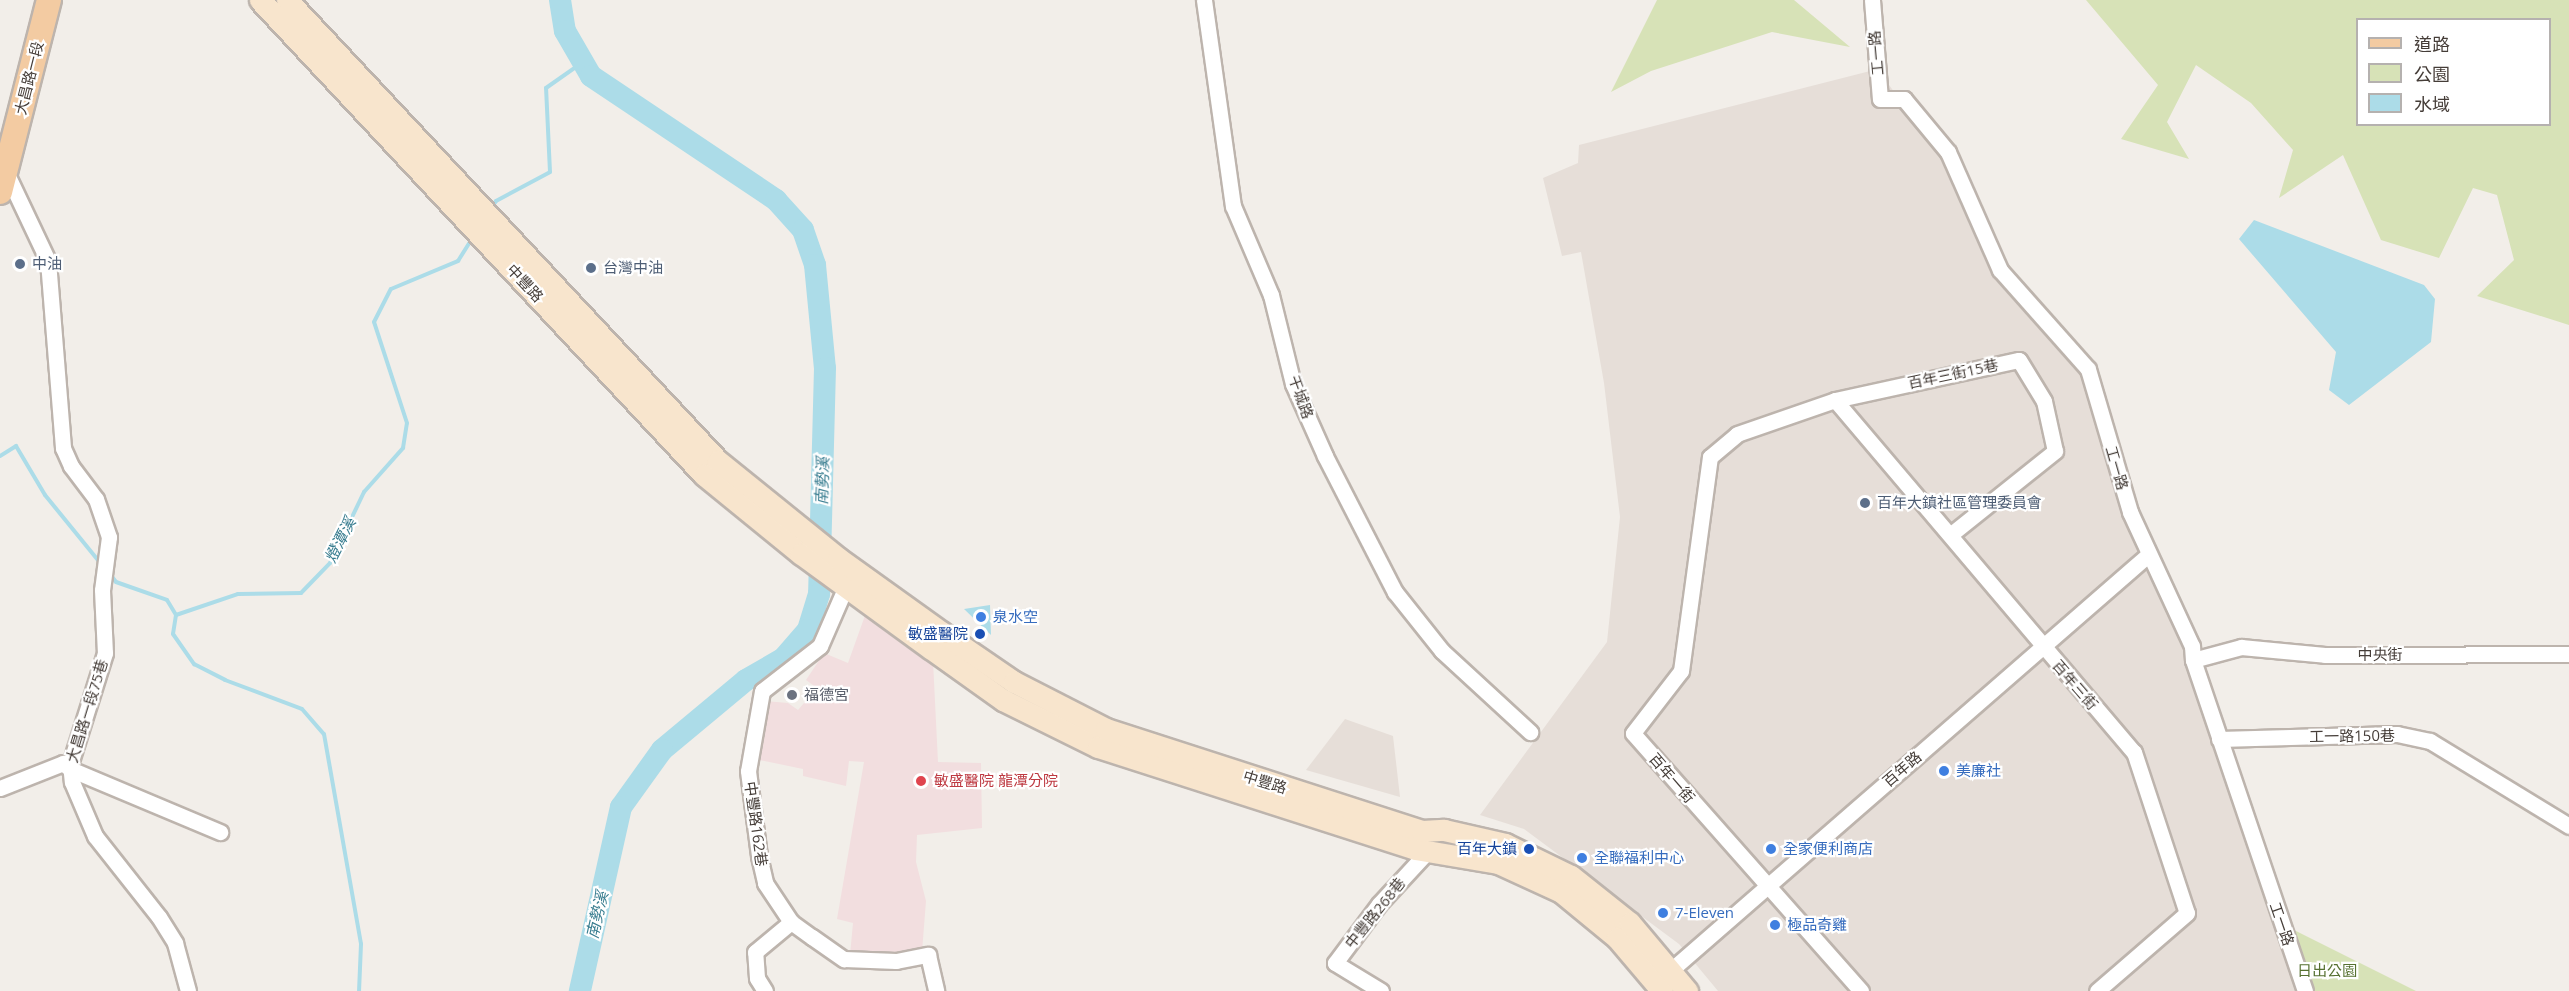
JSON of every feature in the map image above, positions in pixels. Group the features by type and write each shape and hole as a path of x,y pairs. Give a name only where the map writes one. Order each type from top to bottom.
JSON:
{"main road":[{"name":"大昌路一段","path":"0,124 32,0"},
{"name":"大昌路一段","path":"3,181 49,0"},
{"name":"中豐路","path":"260,0 554,299 718,460 804,531 842,573 1003,700 1098,747 1429,850 1498,863 1561,892 1617,938 1663,982 1687,991"},
{"name":"中豐路","path":"287,0 554,299 705,475 801,554 842,573 1014,682 1106,729 1422,831 1444,830 1505,844 1571,876 1630,923 1663,982"}],"street":[{"name":"干城路","path":"1204,0 1233,206 1271,295 1293,384 1325,456 1395,592 1442,651 1530,732"},
{"name":"工一路","path":"1872,0 1880,99 1904,99 1948,152 2000,270 2088,369 2130,512 2192,646 2193,660 2305,991"},
{"name":"大昌路一段75巷","path":"3,181 48,261 63,448 107,520 110,537 103,561 102,577 105,653 70,769 77,798 95,836 159,917 175,943 188,991"},
{"name":"百年三街15巷","path":"1835,400 2019,360 2044,401 2055,451 1950,535"},
{"name":"百年一街","path":"1835,400 1737,434 1710,457 1698,527 1681,671 1633,733 1861,991"},
{"name":"百年三街","path":"1835,400 2042,648 2134,752 2187,914 2099,989"},
{"name":"百年路","path":"1663,982 1767,886 2148,555"},
{"name":"中豐路162巷","path":"842,573 820,646 762,691 748,771 765,883 791,922 844,959 896,961 928,955 936,991"},
{"name":"中央街","path":"2193,660 2241,647 2325,655 2569,654"},
{"name":"工一路150巷","path":"2219,739 2397,734 2430,741 2569,826"},
{"path":"0,788 54,763 63,763 70,769 220,832"},
{"name":"中豐路268巷","path":"1381,991 1335,963 1379,904 1429,850"},
{"path":"765,991 757,978 755,952 791,922"}],"shaded area":[{"name":"百年大鎮","path":"1878,69 1901,102 1944,149 2002,277 2081,371 2135,522 2225,721 2299,991 1718,991 1679,944 1524,829 1480,815 1607,642 1620,517 1604,383 1581,252 1562,256 1543,178 1578,163 1579,145"},
{"name":"敏盛醫院 龍潭分院","path":"867,610 933,661 938,762 981,763 982,828 917,835 916,862 926,901 922,952 850,955 853,923 837,919 864,762 849,761 846,786 803,776 803,769 755,759 765,701 788,703 798,710 817,688 806,680 824,653 848,663"},
{"path":"1345,719 1393,736 1400,797 1306,770"}],"green space":[{"path":"1657,0 1794,0 1850,47 1772,32 1651,71 1611,92"},
{"path":"2086,0 2569,0 2569,325 2477,296 2514,260 2497,195 2473,188 2439,258 2381,240 2343,155 2279,198 2293,150 2251,103 2196,65 2167,122 2189,159 2121,139 2158,85"},
{"name":"日出公園","path":"2294,930 2416,991 2312,991"}],"water":[{"path":"2254,220 2424,285 2435,299 2431,342 2349,405 2329,390 2336,352 2239,239"},
{"name":"泉水空","path":"990,605 991,635 964,609"}],"waterway":[{"name":"南勢溪","path":"560,0 565,31 591,76 776,200 803,230 815,265 825,368 819,594 808,630 784,658 746,680 662,750 621,807 580,991"},
{"name":"燈潭溪","path":"492,207 496,201 550,172 546,88 583,62"},
{"name":"燈潭溪","path":"110,574 116,582 167,600 176,615 238,594 301,593 330,563 364,492 403,448 407,423 374,322 391,289 458,261 472,239"},
{"name":"燈潭溪","path":"0,456 16,446 45,495 101,564"},
{"path":"176,615 173,634 194,664 225,680 302,709 324,734 361,944 359,991"}],"place":[{"name":"中油","path":"20,264"},
{"name":"台灣中油","path":"591,268"},
{"name":"百年大鎮社區管理委員會","path":"1865,503"},
{"name":"泉水空","path":"981,617"},
{"name":"敏盛醫院","path":"980,634"},
{"name":"福德宮","path":"792,695"},
{"name":"美廉社","path":"1944,771"},
{"name":"敏盛醫院 龍潭分院","path":"921,781"},
{"name":"百年大鎮","path":"1529,849"},
{"name":"全家便利商店","path":"1771,849"},
{"name":"全聯福利中心","path":"1582,858"},
{"name":"7-Eleven","path":"1663,913"},
{"name":"極品奇雞","path":"1775,925"}]}
